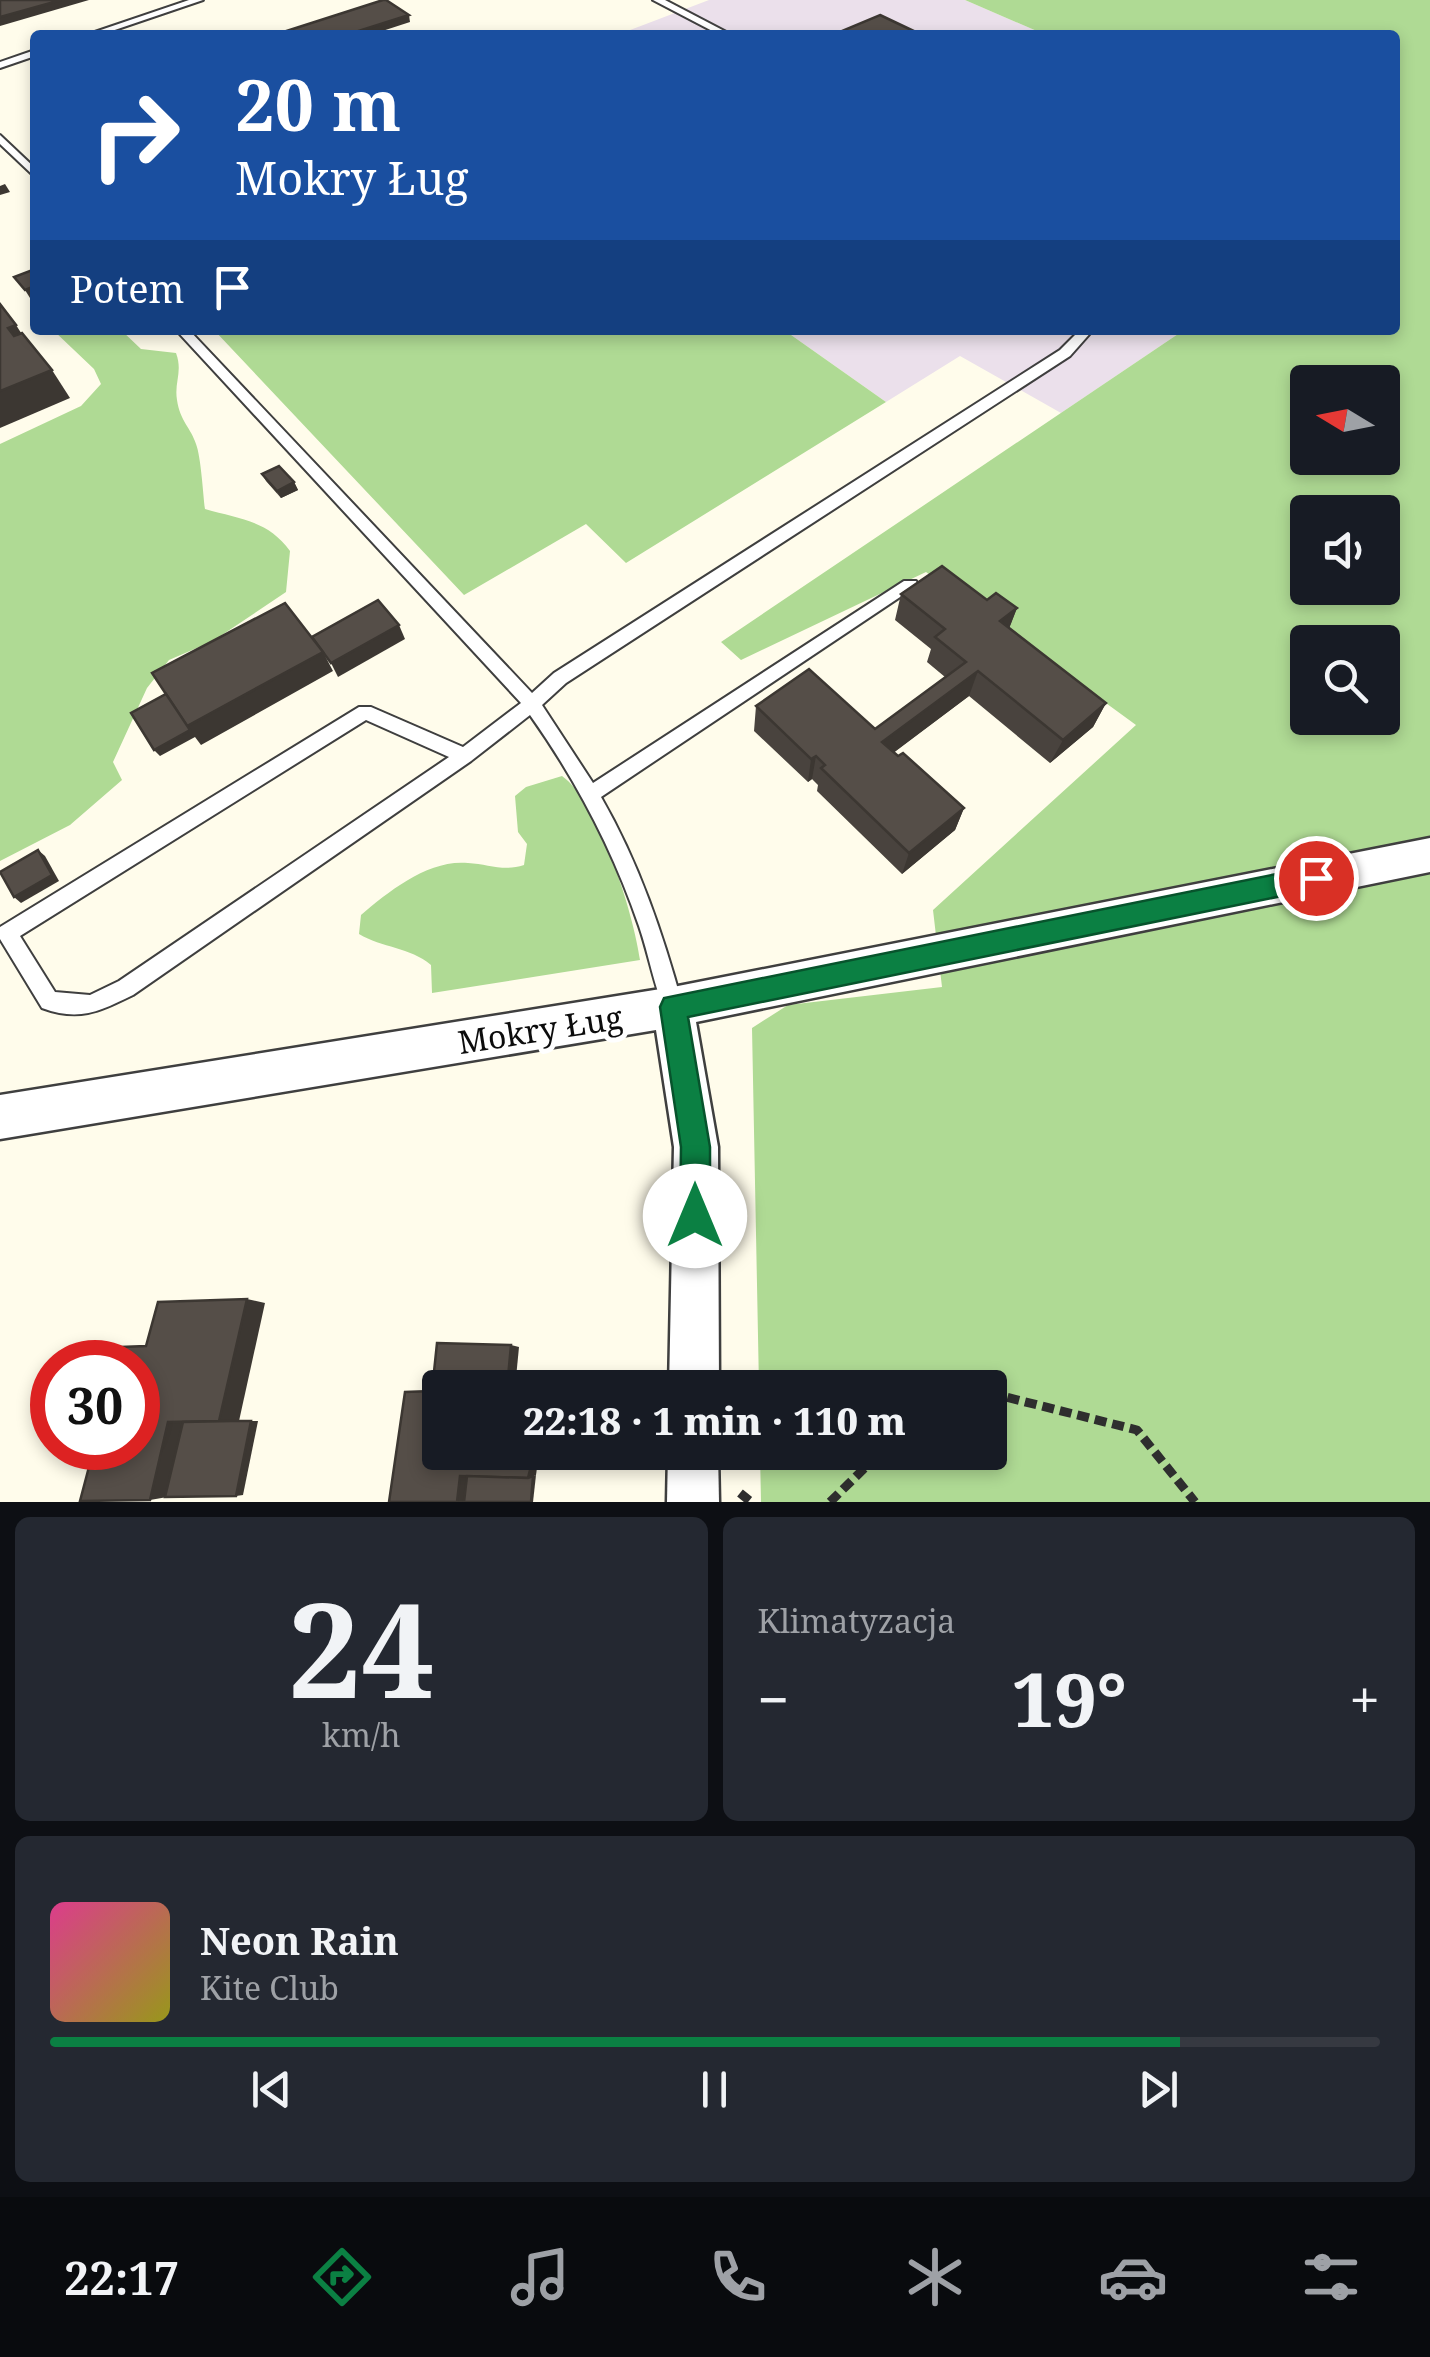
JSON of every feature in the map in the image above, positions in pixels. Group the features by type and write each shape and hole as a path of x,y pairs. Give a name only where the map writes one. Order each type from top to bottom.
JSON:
{"street":[{"name":"Mokry Ług","path":"0,1117 673,1007 1430,855"},
{"path":"673,1007 696,1147 694,1370"},
{"path":"693,1502 694,1470"}],"lane":[{"path":"106,30 198,0"},
{"path":"658,0 717,30"},
{"path":"0,65 30,55"},
{"path":"0,138 30,169"},
{"path":"187,335 532,704 570,755 648,916 673,1007"},
{"path":"465,756 366,712 7,933 49,1001 91,1005 126,988 465,756 560,678 1065,353 1082,335"},
{"path":"591,794 910,585"}],"path":[{"path":"1007,1397 1137,1430 1195,1502"},
{"path":"830,1502 863,1470"}],"shaded area":[{"path":"709,0 965,0 1034,30 630,30"},
{"path":"791,335 1177,335 1061,413 960,356 886,402"}],"green space":[{"path":"965,0 1430,0 1430,1502 761,1502 760,1470 1007,1470 1007,1370 759,1370 752,1028 788,1005 942,987 933,910 1136,725 926,572 741,660 721,642 1177,335 1400,335 1400,30 1034,30"},
{"path":"58,335 126,335 141,349 176,353 177,400 198,450 205,509 252,522 281,541 290,551 286,592 213,641 169,660 147,688 113,762 122,780 70,825 0,861 0,444 81,406 101,384 94,369"},
{"path":"219,335 791,335 886,402 626,563 586,524 464,595"},
{"path":"562,776 589,809 613,861 640,960 432,993 431,965 359,934 361,915 424,871 453,863 503,868 524,865 527,844 518,832 515,796 526,787"}],"building":[{"path":"0,0 61,0 0,17"},
{"path":"383,0 409,15 362,30 290,30"},
{"path":"880,15 912,30 844,30"},
{"path":"30,271 30,288 25,290 14,277"},
{"path":"0,304 16,325 8,328 14,336 22,333 52,370 0,391"},
{"path":"279,466 294,482 277,491 262,474"},
{"path":"942,566 987,600 996,593 1017,608 1000,621 1106,703 1063,740 978,671 882,742 898,756 903,753 964,808 909,853 821,768 825,765 816,756 811,759 756,706 809,669 875,729 966,662 935,637 945,629 901,594"},
{"path":"378,600 399,625 331,663 312,637"},
{"path":"285,603 323,652 187,726 152,673"},
{"path":"166,694 190,730 154,750 131,713"},
{"path":"38,850 52,875 14,897 0,872"},
{"path":"247,1299 219,1421 168,1422 160,1457 160,1340 148,1340 158,1302"},
{"path":"437,1343 511,1345 509,1370 434,1370"},
{"path":"422,1391 422,1470 530,1470 528,1478 460,1476 457,1502 389,1502 405,1392"},
{"path":"251,1421 236,1496 165,1497 183,1422"},
{"path":"88,1470 157,1470 150,1500 80,1501"},
{"path":"467,1476 533,1476 531,1502 464,1502"}],"route":[{"path":"695,1216 696,1147 673,1007 1316,878"}]}
